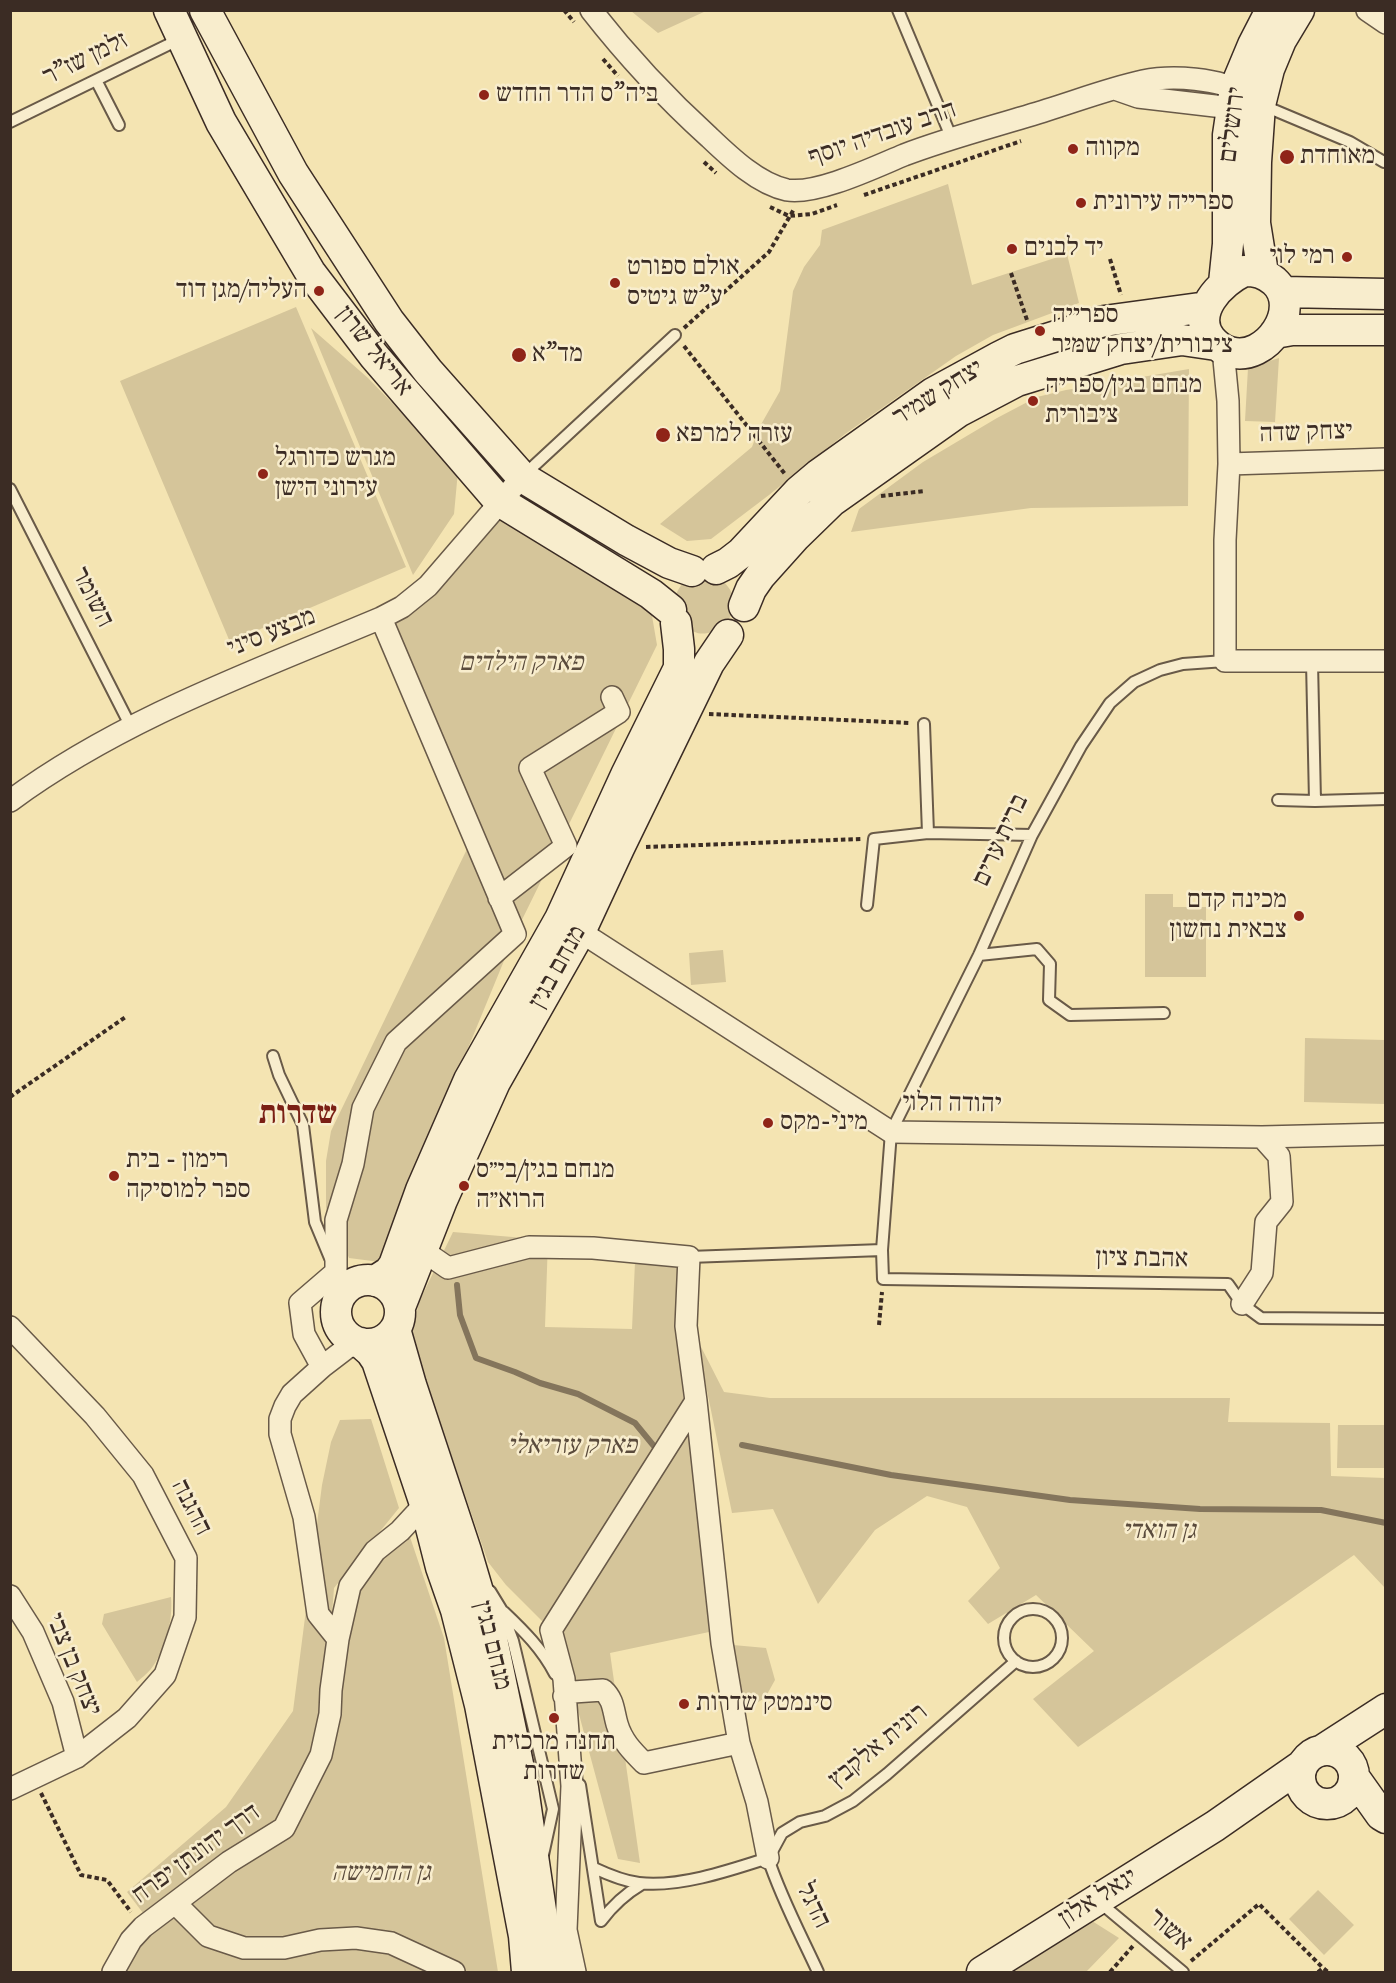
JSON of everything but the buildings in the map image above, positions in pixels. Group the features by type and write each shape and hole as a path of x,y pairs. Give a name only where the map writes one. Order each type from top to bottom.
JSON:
{"main road":[{"name":"אריאל שרון","path":"169,10 221,122 310,272 374,356 499,501 651,594 673,617"},
{"name":"אריאל שרון","path":"205,10 293,173 389,321 428,370 522,477 626,540 669,563 704,570"},
{"name":"ירושלים","path":"1216,295 1228,244 1228,135 1242,100 1253,45 1271,10"},
{"name":"ירושלים","path":"1242,100 1269,69 1281,39 1299,10"},
{"name":"ירושלים","path":"1242,100 1256,162 1255,223 1273,283"},
{"path":"1273,283 1286,302 1286,312 1275,333 1259,348 1227,349 1206,330 1204,322 1216,295 1244,271 1273,283 1386,294"},
{"name":"יצחק שמיר","path":"704,570 728,563 741,553 799,491 818,475 933,393 999,357 1035,342 1104,321 1127,318 1216,295"},
{"path":"1275,333 1292,330 1386,330"},
{"name":"יצחק שמיר","path":"744,606 760,576 832,501 958,412 1017,381 1121,350 1182,340 1227,349"},
{"path":"704,570 728,574 743,595 744,606 741,620 728,635 712,642 700,641 683,632 673,617 671,600 675,587 683,577 704,570"},
{"name":"מנחם בגין","path":"550,1972 524,1788 492,1639 466,1551 411,1385 397,1318 442,1200 570,925 626,775 679,668 679,649 673,617"},
{"name":"מנחם בגין","path":"358,1278 389,1272 394,1265 421,1190 469,1080 619,848 709,663 728,635"},
{"path":"358,1278 391,1290 397,1318 388,1337 379,1342 358,1342 346,1336 338,1323 337,1303 347,1288 358,1278"},
{"name":"מנחם בגין","path":"358,1342 377,1360 425,1504 441,1567 456,1610 480,1705 524,1936 527,1972"},
{"name":"יגאל אלון","path":"982,1972 1215,1826 1386,1709"},
{"path":"1322,1802 1342,1799 1348,1793 1362,1750 1386,1714"},
{"path":"1333,1750 1342,1754 1383,1816 1358,1807 1322,1802 1302,1789 1300,1782 1312,1758 1333,1750"},
{"name":"יגאל אלון","path":"1215,1826 1258,1810 1322,1802"}],"street":[{"name":"הרב עובדיה יוסף","path":"591,10 644,74 696,126 743,168 788,190 809,190 923,148 1144,80 1190,78 1242,100"},
{"path":"1366,10 1386,23"},
{"path":"1225,661 1225,540 1229,464 1227,349"},
{"name":"יצחק שדה","path":"1229,464 1386,459"},
{"name":"מבצע סיני","path":"10,801 42,777 130,727 229,681 381,618 402,607 428,586 522,477"},
{"path":"322,1367 304,1334 300,1303 358,1278 336,1220 353,1164 363,1108 396,1042 515,934 381,618"},
{"name":"ברית ערים","path":"1225,661 1386,661"},
{"path":"499,898 566,846 530,768 620,712 612,697"},
{"name":"יהודה הלוי","path":"570,925 891,1132 1262,1137 1386,1134"},
{"path":"1242,1304 1262,1273 1266,1222 1282,1202 1279,1156 1262,1137"},
{"path":"422,1250 448,1268 529,1247 593,1248 689,1257 686,1326 722,1643 739,1743 757,1802 768,1858"},
{"name":"ההגנה","path":"10,1328 95,1416 143,1475 186,1558 185,1617 165,1675 127,1718 77,1757 10,1789"},
{"path":"338,1639 318,1614 304,1517 280,1434 280,1419 292,1394 322,1367 358,1342"},
{"path":"575,1972 566,1930 572,1786 564,1679 551,1630 696,1401"},
{"name":"דרך יהונתן יפרח","path":"113,1972 131,1940 143,1927 229,1862 284,1828 321,1755 330,1714 338,1639 350,1586 375,1551 400,1531 425,1504"},
{"name":"יצחק בן צבי","path":"10,1596 33,1632 63,1702 77,1757"},
{"path":"564,1696 573,1692 603,1690 611,1698 617,1725 627,1747 644,1763 739,1743"},
{"path":"175,1903 208,1936 244,1948 284,1948 320,1940 356,1938 391,1943 454,1972"}],"lane":[{"path":"898,10 952,139"},
{"name":"זלמן שז\"ר","path":"10,122 181,38"},
{"path":"96,80 119,125"},
{"path":"1242,100 1350,142 1384,162"},
{"path":"522,477 675,335"},
{"name":"השומר","path":"10,489 130,727"},
{"name":"ברית ערים","path":"884,1279 882,1250 891,1132 979,955 1032,835 1081,746 1110,703 1134,682 1160,670 1183,664 1225,661"},
{"path":"1312,662 1315,801"},
{"path":"924,724 928,833"},
{"path":"1278,800 1386,799"},
{"path":"867,905 874,839 928,833 1032,835"},
{"path":"979,955 1037,950 1050,964 1049,1000 1070,1015 1164,1013"},
{"path":"273,1056 279,1076 303,1125 315,1222 358,1278"},
{"path":"689,1257 882,1250"},
{"name":"אהבת ציון","path":"884,1279 1228,1284 1242,1304 1262,1318 1386,1319"},
{"path":"466,1551 501,1609 513,1641 553,1809 538,1882"},
{"path":"501,1609 530,1636 549,1662 561,1684 602,1921 626,1893 642,1884"},
{"path":"1025,1610 1043,1611 1052,1615 1061,1631 1062,1642 1053,1659 1035,1666 1016,1661 1010,1654 1004,1637 1010,1620 1025,1610"},
{"name":"רונית אלקבץ","path":"768,1858 782,1833 800,1822 825,1816 853,1801 1016,1661"},
{"path":"594,1868 609,1876 642,1884 678,1882 729,1871 768,1858"},
{"name":"הדגל","path":"768,1858 777,1886 818,1972"},
{"name":"אשור","path":"1098,1901 1181,1971"}],"path":[{"path":"564,10 577,26"},
{"path":"597,51 619,77"},
{"path":"854,199 1031,137"},
{"path":"702,160 720,176"},
{"path":"799,491 675,335 769,252 789,216 809,190"},
{"path":"765,205 789,216 812,214 842,203"},
{"path":"1110,259 1127,318"},
{"path":"1011,273 1035,342"},
{"path":"686,712 924,724"},
{"path":"619,848 874,839"},
{"path":"10,1097 127,1016"},
{"path":"879,1324 884,1279"},
{"path":"34,1779 81,1875 106,1880 143,1927"},
{"path":"1181,1971 1259,1904 1328,1972"},
{"path":"1110,1972 1142,1937"},
{"path":"1318,1972 1323,1968"}],"green space":[{"path":"631,11 706,11 658,33"},
{"path":"948,184 972,285 1067,254 1079,303 993,335 956,356 845,434 711,539 687,541 660,524 752,447 759,428 780,391 793,291 804,267 820,245 822,230"},
{"name":"מגרש כדורגל עירוני הישן","path":"296,307 406,567 230,642 120,381"},
{"path":"311,328 368,378 458,471 454,514 413,575"},
{"path":"1279,358 1275,422 1245,421 1248,368"},
{"path":"1189,369 1188,506 1031,508 851,532 859,509 923,462 1037,397"},
{"name":"פארק הילדים","path":"498,518 651,610 657,645 515,934 380,1262 349,1258 326,1208 326,1161 331,1131 467,849 428,732 378,629"},
{"path":"718,577 730,589 734,602 732,613 726,623 716,630 706,633 696,632 684,622 675,601 676,594 682,584 690,578"},
{"path":"1145,894 1173,894 1173,907 1206,907 1206,977 1145,977"},
{"path":"723,950 726,982 691,985 689,953"},
{"path":"1305,1038 1385,1040 1385,1104 1304,1102"},
{"name":"פארק עזריאלי","path":"453,1232 548,1240 545,1327 632,1329 635,1262 681,1268 681,1351 709,1632 610,1653 640,1863 618,1859 573,1692 551,1630 506,1585 488,1562 411,1338 419,1302"},
{"name":"גן הואדי","path":"696,1337 724,1392 770,1398 1230,1398 1228,1422 1330,1423 1331,1476 1385,1478 1385,1588 1354,1555 1078,1747 1033,1699 1094,1651 1036,1595 988,1624 968,1601 1000,1568 967,1507 927,1496 875,1530 818,1604 773,1509 732,1513"},
{"path":"371,1419 399,1508 334,1588 324,1715 312,1762 280,1820 146,1917 127,1892 226,1807 293,1711 322,1485 331,1442 340,1420"},
{"path":"1338,1425 1385,1425 1385,1468 1337,1468"},
{"name":"גן החמישה","path":"410,1537 444,1638 498,1972 121,1972 145,1932 290,1834 339,1729 344,1627 355,1592 381,1551"},
{"path":"171,1597 170,1625 164,1644 151,1669 137,1682 102,1624 104,1614"},
{"path":"733,1645 766,1648 775,1680 765,1698 743,1711"},
{"path":"1318,1890 1354,1925 1324,1955 1289,1919"},
{"path":"1092,1921 1119,1938 1086,1972 1013,1972 1079,1927"}],"waterway":[{"path":"457,1285 460,1315 476,1358 540,1383 578,1394 635,1423 658,1451"},
{"path":"742,1445 891,1475 1070,1500 1200,1509 1321,1510 1386,1523"}],"place":[{"name":"ביה\"ס הדר החדש","path":"484,95"},
{"name":"מקווה","path":"1073,149"},
{"name":"מאוחדת","path":"1287,157"},
{"name":"ספרייה עירונית","path":"1081,203"},
{"name":"יד לבנים","path":"1012,249"},
{"name":"רמי לוי","path":"1347,257"},
{"name":"אולם ספורט ע\"ש גיטיס","path":"615,283"},
{"name":"העליה/מגן דוד","path":"319,291"},
{"name":"ספרייה ציבורית/יצחק שמיר","path":"1040,331"},
{"name":"מד\"א","path":"519,355"},
{"name":"מנחם בגין/ספריה ציבורית","path":"1033,401"},
{"name":"עזרה למרפא","path":"663,435"},
{"name":"מגרש כדורגל עירוני הישן","path":"263,474"},
{"name":"מכינה קדם צבאית נחשון","path":"1299,916"},
{"name":"מיני-מקס","path":"768,1123"},
{"name":"רימון - בית ספר למוסיקה","path":"114,1176"},
{"name":"מנחם בגין/בי״ס הרוא״ה","path":"464,1186"},
{"name":"סינמטק שדרות","path":"684,1704"},
{"name":"תחנה מרכזית שדרות","path":"554,1718"}],"district":[{"name":"שדרות","path":"298,1116"}]}
